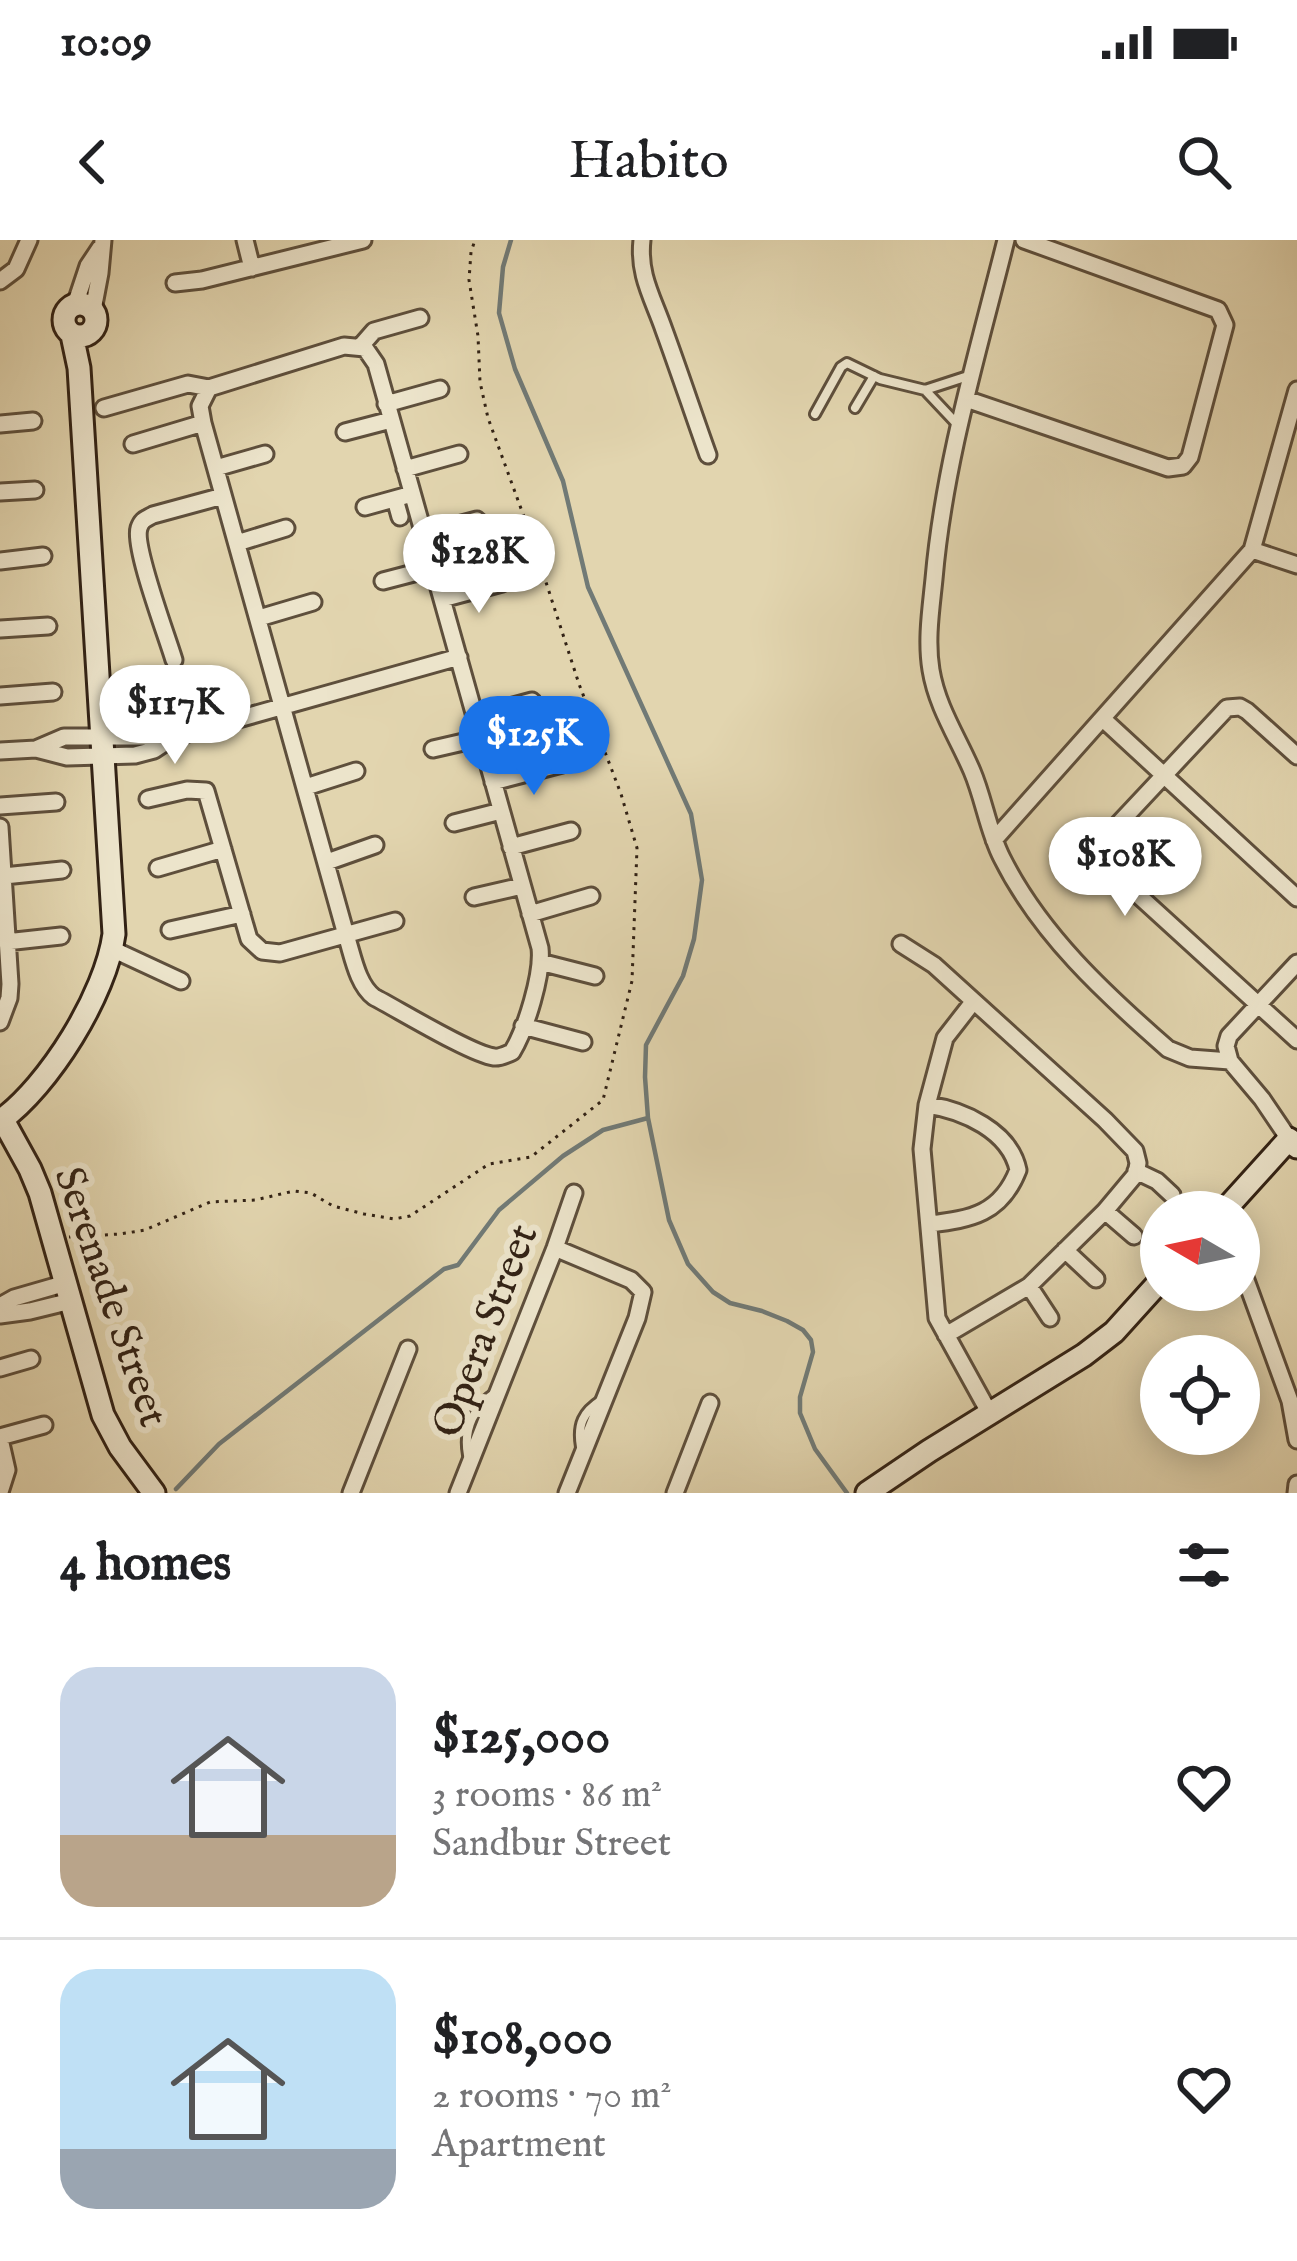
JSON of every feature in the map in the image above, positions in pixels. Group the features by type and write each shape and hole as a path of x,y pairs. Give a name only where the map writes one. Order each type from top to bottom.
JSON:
{"street":[{"path":"0,281 16,269 28,240"},
{"path":"244,240 252,268"},
{"path":"176,283 363,240"},
{"path":"642,240 645,284 708,455"},
{"path":"1006,240 944,489 929,654 938,697 973,772 999,853 1041,923 1066,953 1168,1049 1179,1055 1230,1061"},
{"path":"966,399 1168,468 1183,466 1190,457 1223,336 1223,316 1209,305 1024,240"},
{"path":"2,1120 57,1062 101,983 114,934 79,368 80,335 96,321 84,307 88,266 102,243"},
{"path":"358,346 374,331 420,318"},
{"path":"104,408 188,384 207,389 344,346 358,346 374,357 405,469 400,518"},
{"path":"207,389 200,406 203,423 346,935 366,991 495,1057 512,1052 524,1026 540,962 539,948 424,534 404,496"},
{"path":"345,432 440,389"},
{"path":"994,840 1252,550 1297,392"},
{"path":"0,424 33,421"},
{"path":"133,444 203,423"},
{"path":"216,468 265,454"},
{"path":"405,469 460,454"},
{"path":"0,493 34,490"},
{"path":"174,660 141,550 139,528 153,515 223,496"},
{"path":"365,507 404,496"},
{"path":"424,534 477,520"},
{"path":"237,543 286,528"},
{"path":"1252,550 1297,565"},
{"path":"0,561 43,556"},
{"path":"383,581 434,568"},
{"path":"442,599 502,583"},
{"path":"259,618 313,602"},
{"path":"0,629 48,626"},
{"path":"0,751 36,749 67,757 103,746 148,752 174,737 459,657"},
{"path":"0,696 53,692"},
{"path":"476,716 532,701"},
{"path":"1297,755 1247,711 1227,708 1100,850 1100,859 1297,1040"},
{"path":"1103,719 1297,898"},
{"path":"433,749 481,738"},
{"path":"493,782 562,764"},
{"path":"306,787 356,771"},
{"path":"148,799 206,791 252,944 262,951 280,952 395,921"},
{"path":"0,806 56,802"},
{"path":"454,823 502,811"},
{"path":"0,827 9,998 0,1022"},
{"path":"512,848 571,831"},
{"path":"327,862 375,845"},
{"path":"158,868 223,849"},
{"path":"4,876 62,870"},
{"path":"474,897 522,886"},
{"path":"530,914 592,896"},
{"path":"170,930 242,914"},
{"path":"6,942 61,936"},
{"path":"901,944 934,965 1120,1135 1135,1151 1138,1162 1136,1172 1105,1211 1029,1286 946,1335"},
{"path":"112,949 181,981"},
{"path":"540,962 596,976"},
{"path":"1244,1191 1293,1143 1230,1061 1227,1041 1297,963"},
{"path":"973,1002 945,1038 927,1105 922,1149 935,1307 990,1414"},
{"path":"524,1026 583,1042"},
{"path":"927,1105 951,1108 982,1123 1018,1164 1011,1185 984,1213 930,1224"},
{"name":"Serenade Street","path":"2,1120 30,1169 103,1415 151,1489"},
{"path":"1136,1172 1168,1191"},
{"name":"Opera Street","path":"458,1493 574,1193"},
{"path":"1105,1211 1134,1236"},
{"path":"555,1248 631,1280 643,1292 567,1493"},
{"path":"1065,1250 1096,1279"},
{"path":"1029,1286 1050,1318"},
{"path":"0,1306 14,1298 68,1292"},
{"path":"0,1316 30,1312 68,1292"},
{"path":"867,1493 1084,1355 1140,1303"},
{"path":"1257,1311 1290,1401 1297,1439"},
{"path":"351,1493 408,1349"},
{"path":"0,1368 31,1359"},
{"path":"675,1493 710,1403"},
{"path":"0,1492 7,1470 0,1438 44,1426"},
{"path":"1296,1493 1297,1484"}],"lane":[{"path":"815,415 847,363 925,390 958,426"},
{"path":"925,390 972,375"},
{"path":"855,407 874,376"}],"path":[{"path":"53,1238 145,1230 210,1202 255,1200 294,1190 364,1214 394,1219 410,1216 489,1164 531,1156 603,1100 632,981 637,848 488,418 469,280 475,240"}],"waterway":[{"path":"511,240 499,313 515,369 563,481 588,587 691,814 702,880 694,939 683,976 646,1045 648,1118 669,1220 688,1264 713,1292 730,1303 787,1321 811,1340 813,1352 800,1413 815,1449 847,1493"},
{"path":"176,1489 219,1444 444,1269 458,1265 499,1210 563,1156 603,1130 648,1118"}]}
